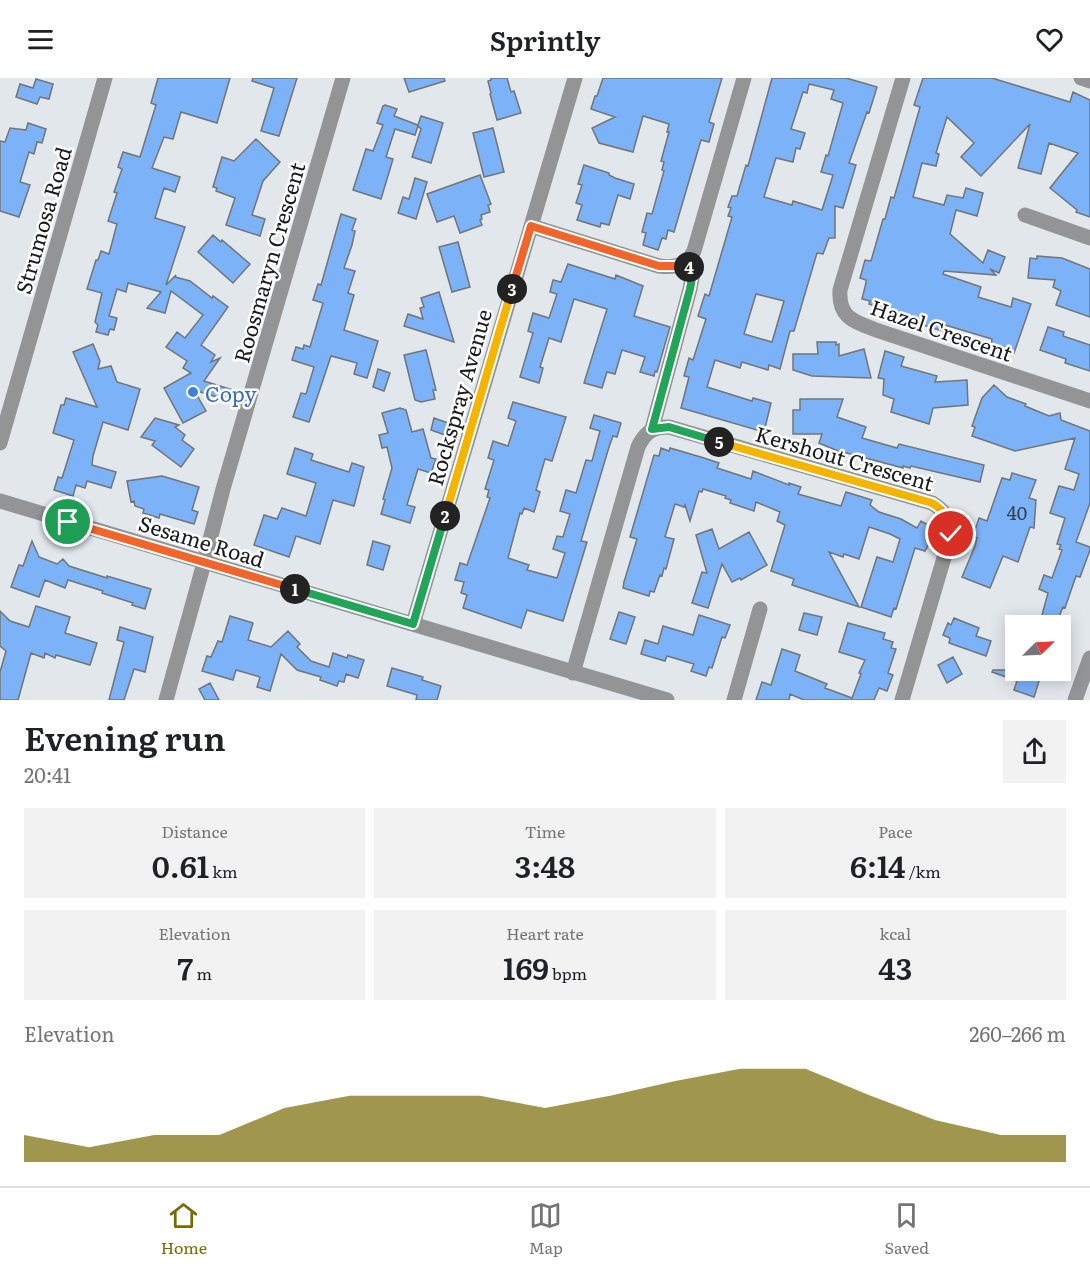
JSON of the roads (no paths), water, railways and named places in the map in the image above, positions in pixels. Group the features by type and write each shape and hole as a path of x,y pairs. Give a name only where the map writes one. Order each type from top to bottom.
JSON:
{"street":[{"name":"Strumosa Road","path":"0,443 105,78"},
{"name":"Roosmaryn Crescent","path":"166,700 223,489 343,78"},
{"name":"Rockspray Avenue","path":"413,624 575,78"},
{"path":"573,673 638,447 652,429 690,289 692,278 688,262 694,251 744,78"},
{"name":"Hazel Crescent","path":"903,78 840,290 840,304 844,312 853,321 879,331 1090,401"},
{"path":"1081,78 1090,81"},
{"path":"1025,215 1090,238"},
{"path":"531,226 659,266 675,266 688,262"},
{"name":"Kershout Crescent","path":"652,429 669,427 932,503 942,511 951,526 951,534 902,700"},
{"name":"Sesame Road","path":"0,501 668,700"},
{"path":"734,700 760,609"},
{"path":"1081,698 1090,658"}],"place":[{"name":"Copy","path":"193,392"}]}
